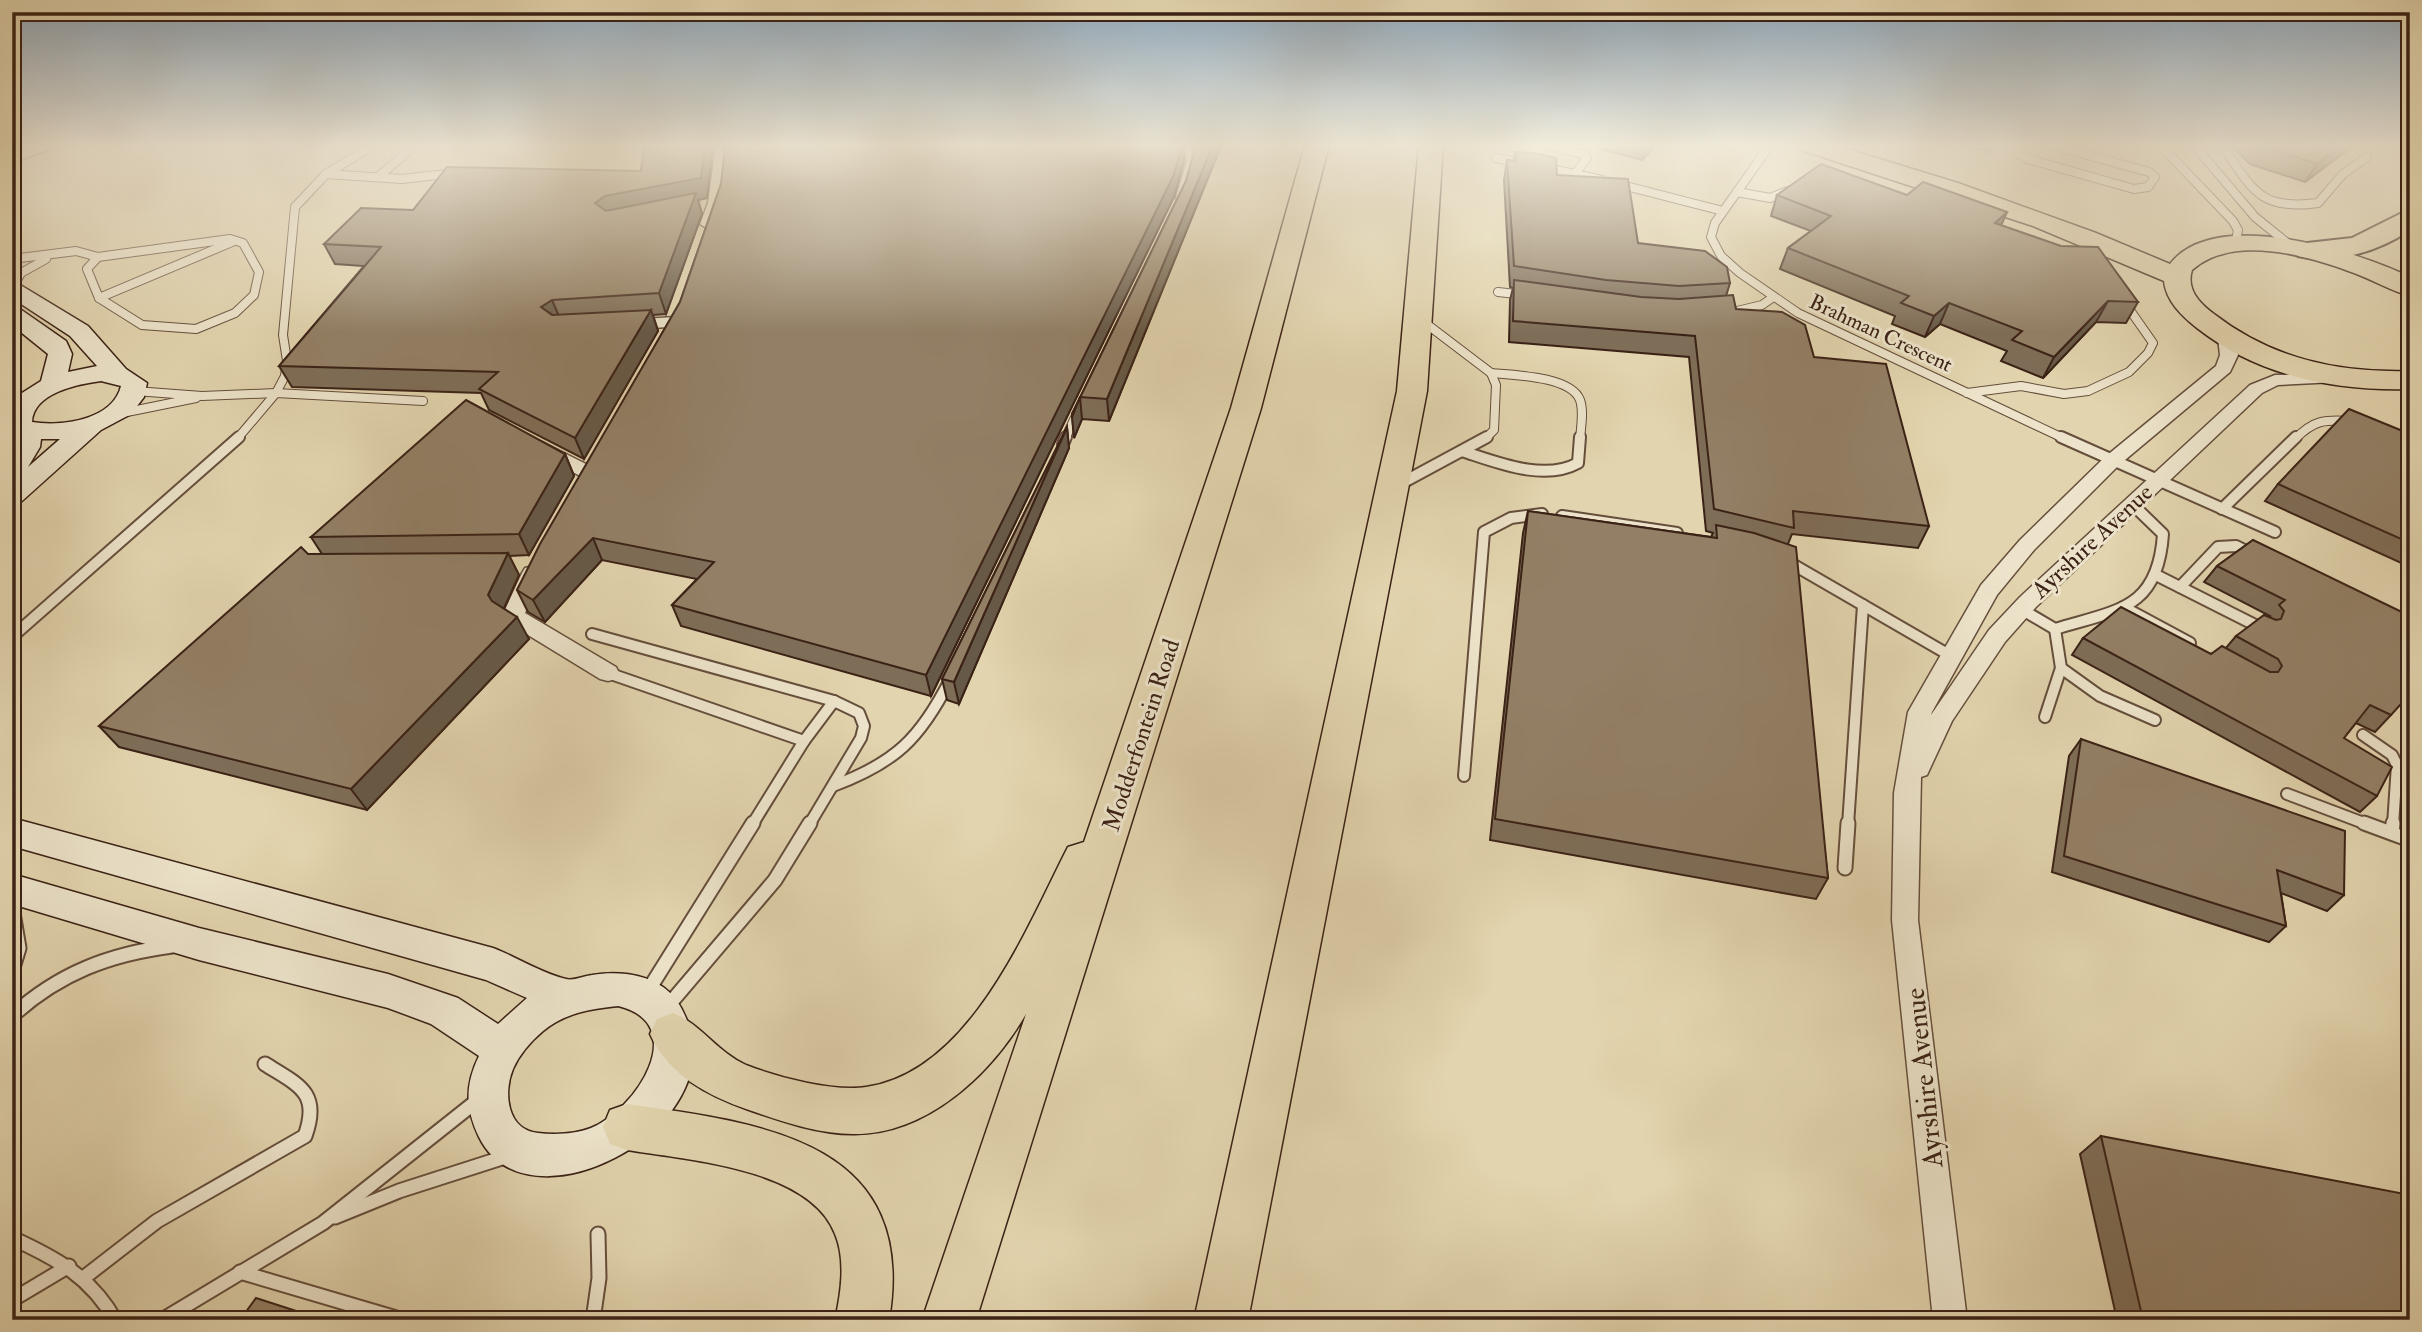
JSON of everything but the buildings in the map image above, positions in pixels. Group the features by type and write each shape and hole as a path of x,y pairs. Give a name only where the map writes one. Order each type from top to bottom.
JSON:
{"highway":[{"path":"2301,249 2356,248 2372,243 2410,217"}],"main road":[{"name":"Modderfontein Road","path":"949,1320 1246,408 1300,207"},
{"path":"1221,1320 1412,391 1428,207"},
{"path":"1996,207 2071,232 2176,277"},
{"path":"2056,207 2162,242 2202,251 2235,246 2301,249 2351,262 2410,288"},
{"path":"2202,251 2184,262 2176,277 2179,292 2190,309 2227,338 2272,359 2348,379 2410,380"},
{"path":"660,1014 696,1061 731,1084 836,1111 869,1110 912,1096 958,1068 989,1032 1022,978 1131,765"},
{"path":"627,1127 681,1135 774,1157 811,1173 835,1189 852,1216 866,1248 869,1290 862,1320"}],"street":[{"path":"702,242 708,207"},
{"path":"12,495 102,419 130,400 126,382 79,331 13,287"},
{"path":"12,314 57,346 61,354 52,386 19,421"},
{"path":"612,326 677,315 662,345"},
{"name":"Ayrshire Avenue","path":"1950,1320 1905,920 1906,793 1920,712 1989,590 2027,545 2112,461 2224,368 2229,355 2227,338"},
{"path":"52,386 84,375 126,382"},
{"name":"Ayrshire Avenue","path":"1906,793 1942,717 1997,636 2021,609 2156,480 2256,388 2275,380 2298,377 2348,379"},
{"path":"19,421 48,434 102,419"},
{"path":"12,470 27,447 19,421"},
{"path":"530,442 589,473"},
{"path":"509,566 540,560 513,617 608,673"},
{"path":"12,832 493,965 567,998"},
{"path":"12,889 199,944 388,991 444,1010 503,1050"},
{"path":"618,989 660,1014 673,1061 662,1090 640,1117 612,1139 582,1152 551,1156 523,1152 502,1138 489,1118 486,1094 492,1068 503,1050 529,1020 567,998 589,991 618,989"}],"lane":[{"path":"12,637 237,439 276,393 285,376 288,361 283,335 291,219 297,207"},
{"path":"1174,211 1175,207"},
{"path":"1708,207 1723,211"},
{"name":"Brahman Crescent","path":"1726,207 1712,231 1713,245 1740,273 1772,298 2112,461 2275,532"},
{"path":"2220,207 2238,230 2235,246"},
{"path":"2247,207 2255,217 2301,249"},
{"path":"12,259 82,251 98,257 207,241 238,240 243,243 259,272 259,280 254,295 235,313 196,329 177,330 136,323 99,298 87,269 98,257"},
{"path":"99,298 238,240"},
{"path":"13,287 28,267 58,253"},
{"path":"1498,292 1536,297"},
{"path":"1967,393 2022,386 2065,395 2101,388 2119,377 2145,358 2153,343 2118,293"},
{"path":"1724,313 1751,309 1772,298"},
{"path":"1418,318 1491,373 1561,382 1574,390 1581,400 1578,463 1562,472 1512,465 1462,451"},
{"path":"1392,489 1482,442 1494,430 1496,385 1491,373"},
{"path":"126,382 202,396"},
{"path":"102,419 202,396 276,393 423,401"},
{"path":"1060,449 1084,399"},
{"path":"2222,509 2310,424 2323,419 2368,425"},
{"path":"2021,609 2055,629 2125,608 2145,595 2158,576 2163,534 2132,504"},
{"path":"1464,776 1485,532 1496,522 1512,516 1541,514 1630,524 1695,537"},
{"path":"2180,587 2218,547 2236,546 2261,558"},
{"path":"1782,557 1951,656"},
{"path":"2158,576 2263,629"},
{"path":"1845,868 1863,605"},
{"path":"2125,608 2199,648"},
{"path":"2045,717 2061,668 2055,629"},
{"path":"592,634 834,701 859,713 864,726 861,738 775,880 660,1014"},
{"path":"2061,668 2100,696 2155,720"},
{"path":"608,673 804,741"},
{"path":"833,786 875,770 912,744 953,674"},
{"path":"660,1014 804,741 834,701"},
{"path":"2363,736 2392,755 2398,765 2392,834"},
{"path":"2287,794 2410,840"},
{"path":"12,907 19,948 12,971"},
{"path":"12,1016 42,989 92,963 124,953 199,944"},
{"path":"86,1276 156,1221 305,1136 314,1105 309,1093 265,1063"},
{"path":"323,1223 486,1094"},
{"path":"166,1318 323,1223 399,1191 523,1152"},
{"path":"593,1320 599,1278 597,1234"},
{"path":"12,1238 86,1276 115,1320"},
{"path":"12,1300 69,1266"},
{"path":"240,1272 290,1289 404,1320"}]}
